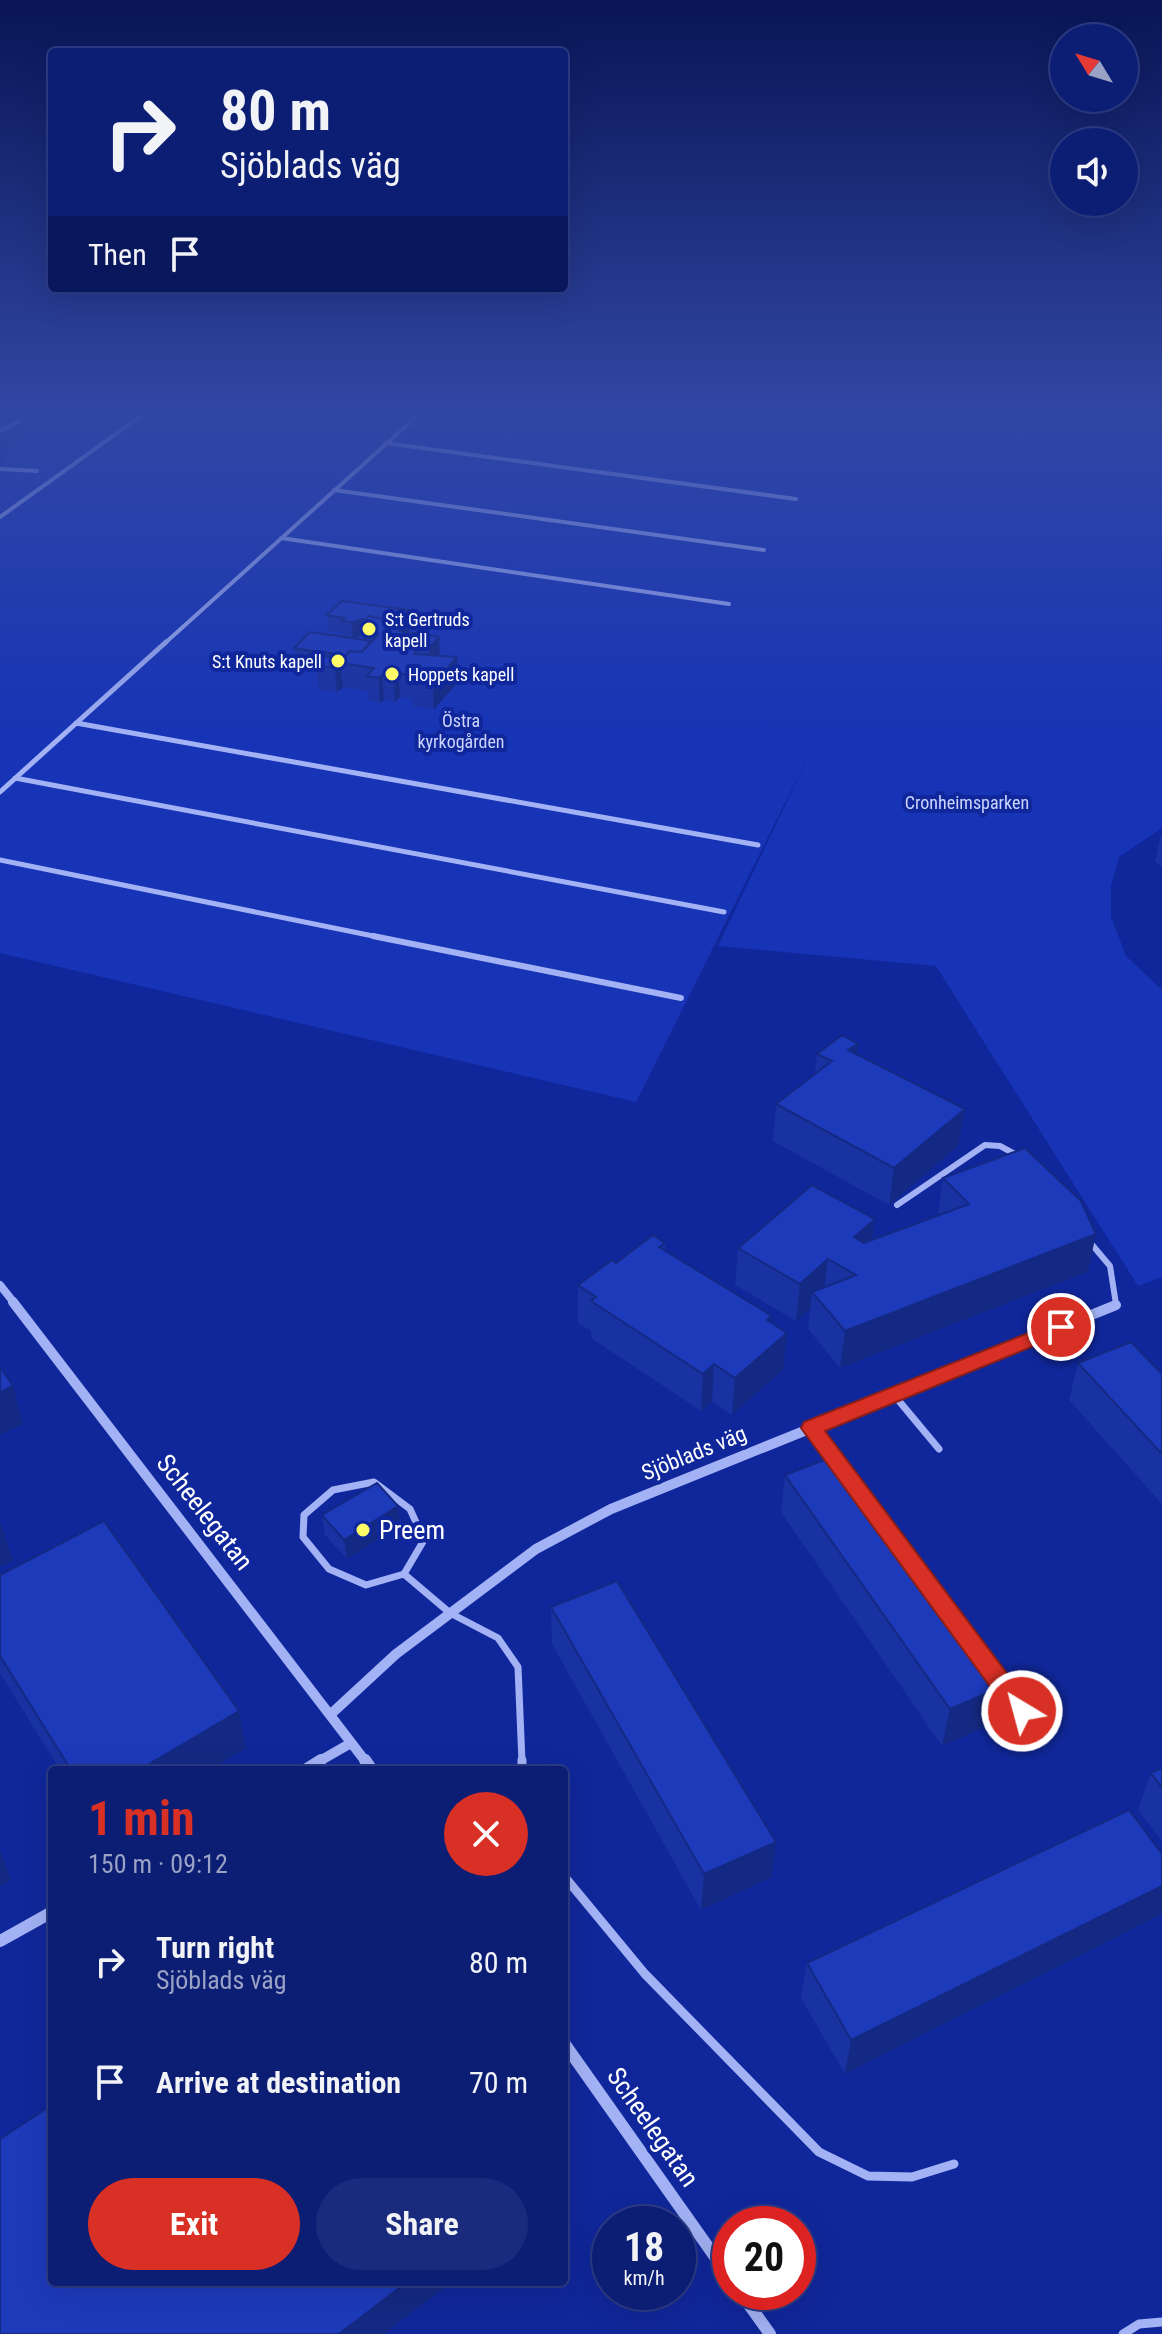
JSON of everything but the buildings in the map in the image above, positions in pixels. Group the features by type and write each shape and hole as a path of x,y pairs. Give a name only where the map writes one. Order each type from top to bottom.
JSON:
{"street":[{"name":"Scheelegatan","path":"0,1285 369,1766"},
{"name":"Sjöblads väg","path":"331,1714 396,1654 536,1549 611,1509 1116,1305"},
{"path":"312,1766 351,1743"},
{"path":"0,1941 48,1914"},
{"name":"Scheelegatan","path":"568,2049 712,2253"},
{"path":"753,2310 770,2334"}],"lane":[{"path":"0,792 304,517"},
{"path":"527,517 764,550"},
{"path":"281,538 729,604"},
{"path":"76,723 758,845"},
{"path":"15,778 724,912"},
{"path":"0,860 681,998"},
{"path":"897,1205 985,1145 1000,1146 1020,1158"},
{"path":"1080,1230 1110,1266 1116,1305"},
{"path":"894,1395 939,1449"},
{"path":"811,1428 841,1469"},
{"path":"374,1482 410,1509 424,1540 404,1574 366,1585 329,1569 303,1537 304,1515 333,1490 374,1482"},
{"path":"404,1574 450,1613 498,1638 518,1667 522,1766"},
{"path":"1003,1685 1022,1711"},
{"path":"568,1881 645,1974 819,2152 868,2176 912,2177 954,2164"},
{"path":"1123,2334 1139,2324 1162,2322"}],"green space":[{"name":"Östra kyrkogården","path":"0,517 1162,517 1162,828 1119,857 1111,886 1111,917 1126,956 1162,990 1162,1277 1138,1286 936,966 718,946 812,749 636,1102 0,953"}],"place":[{"name":"S:t Gertruds kapell","path":"369,629"},
{"name":"S:t Knuts kapell","path":"338,661"},
{"name":"Hoppets kapell","path":"392,674"},
{"name":"Preem","path":"363,1530"}],"route":[{"path":"1022,1711 811,1428 1061,1327"}],"park label":[{"name":"Cronheimsparken","path":"967,802"}]}
